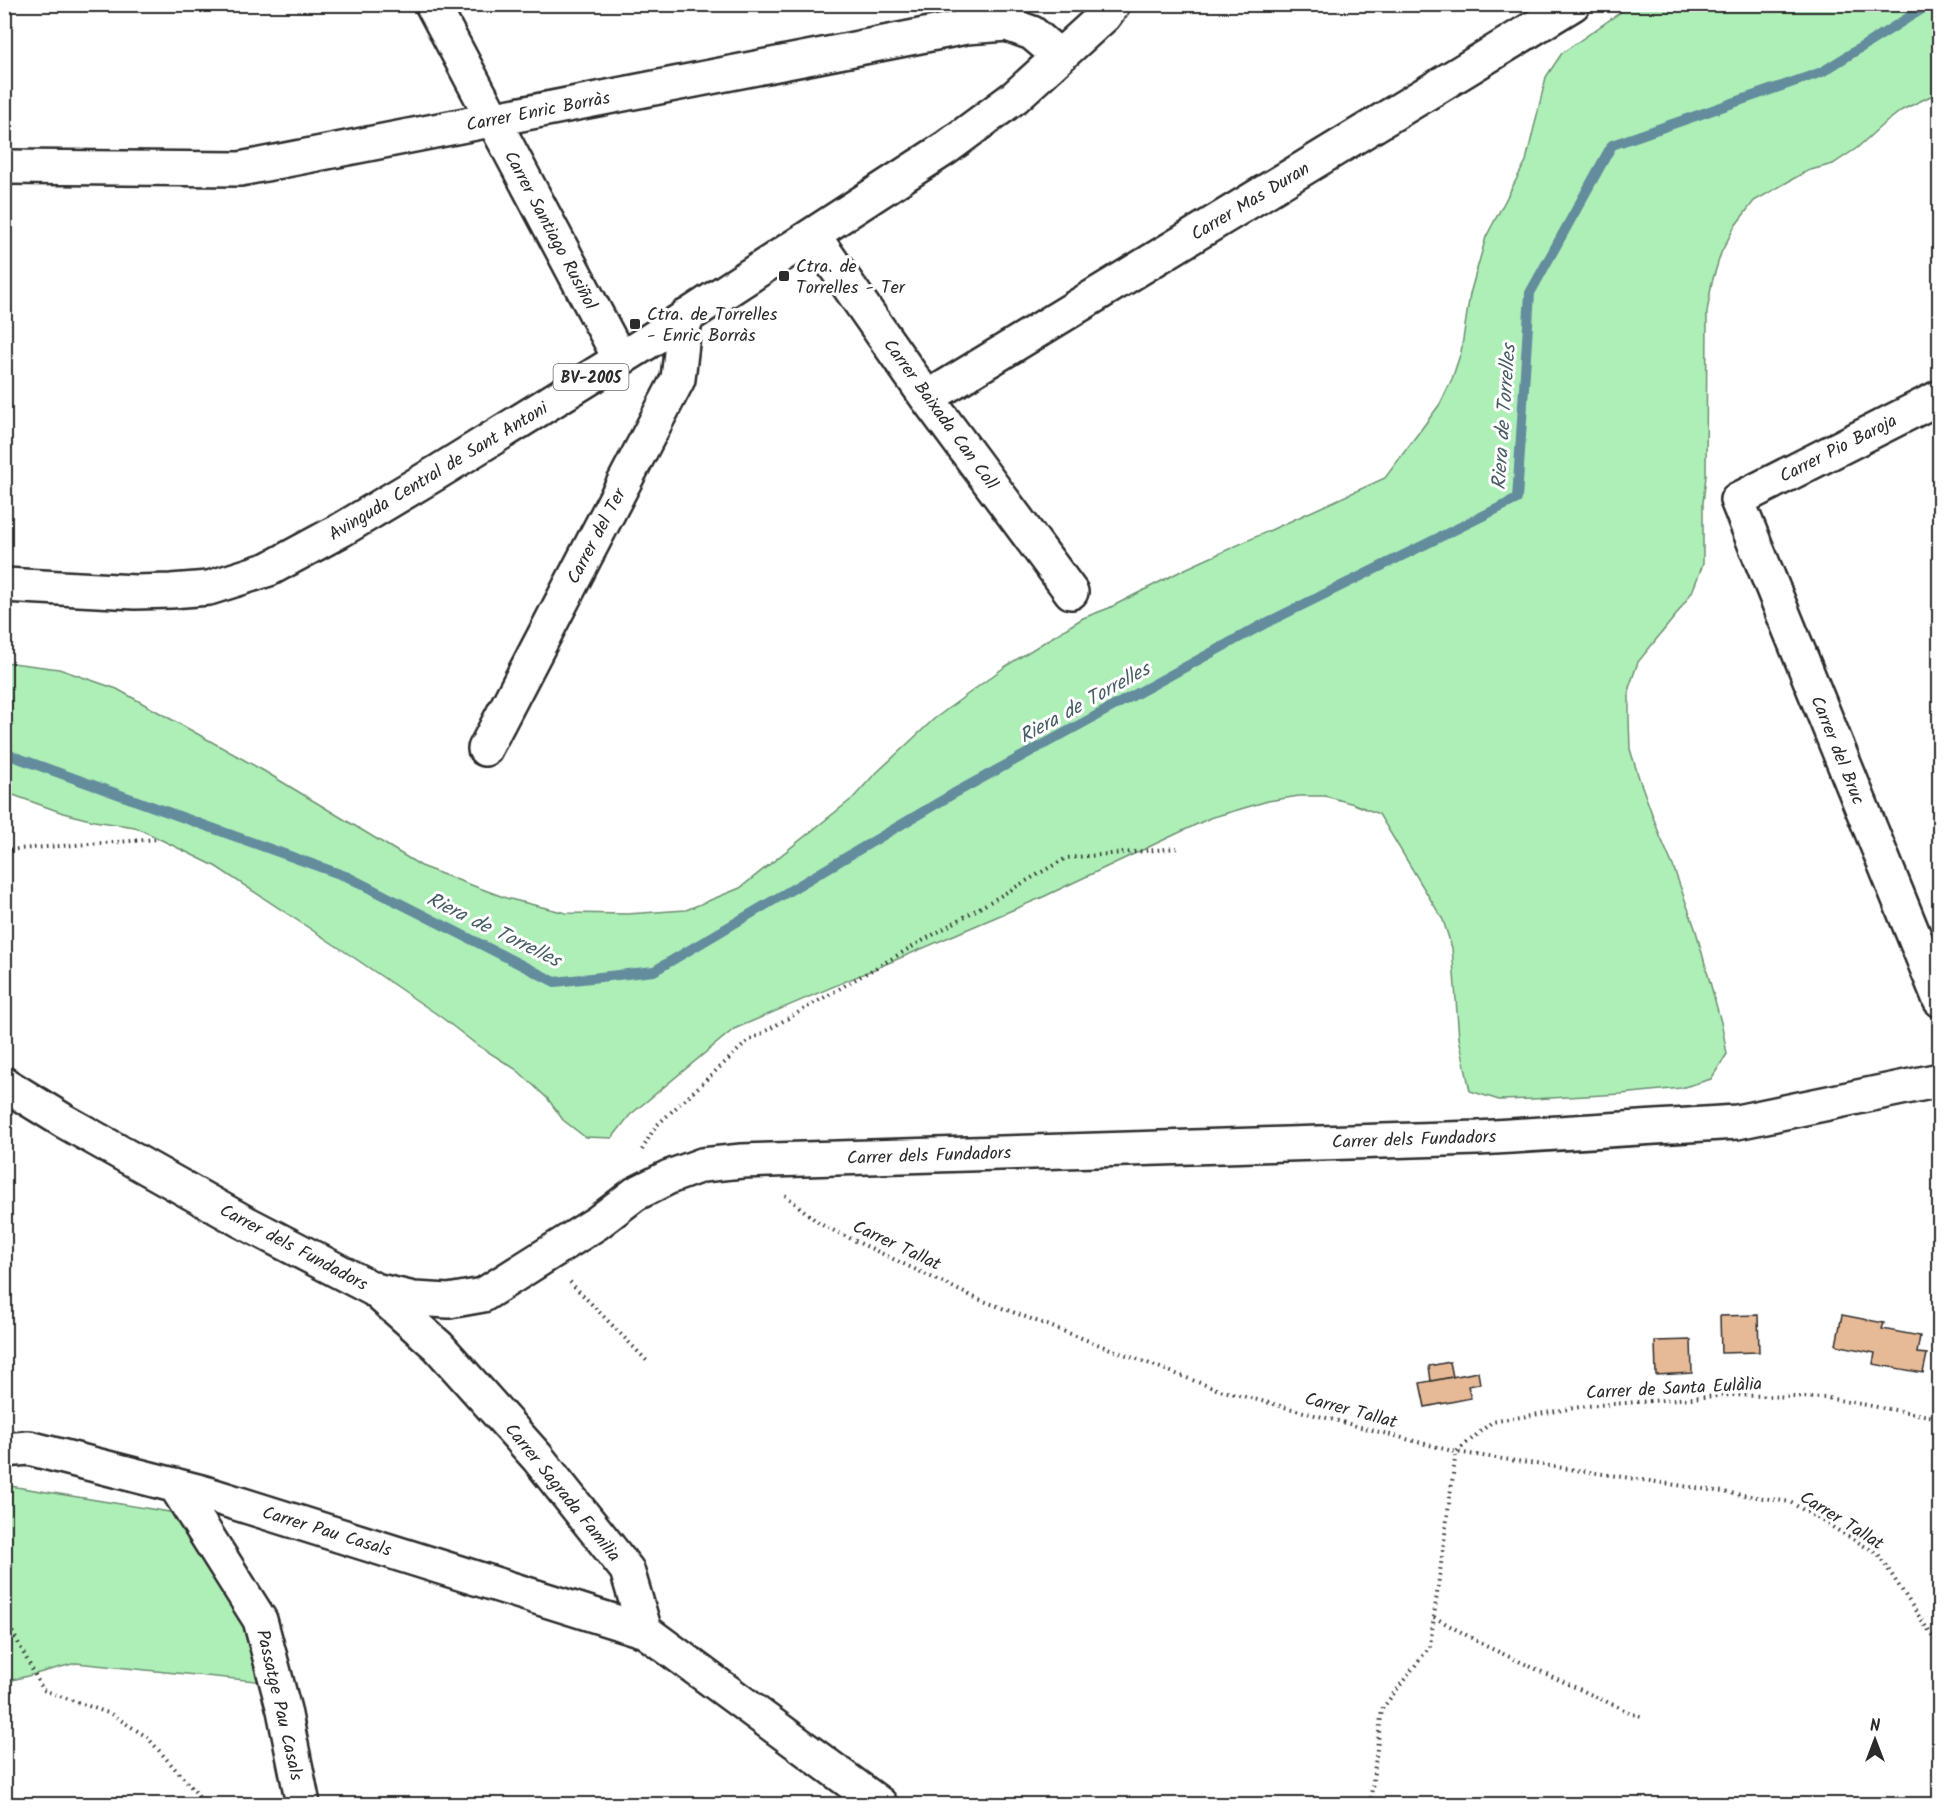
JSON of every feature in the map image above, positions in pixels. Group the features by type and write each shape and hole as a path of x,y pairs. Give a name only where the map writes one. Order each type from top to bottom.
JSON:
{"street":[{"name":"Carrer Santiago Rusiñol","path":"432,4 620,359"},
{"name":"Avinguda Central de Sant Antoni","path":"4,585 135,592 171,591 209,588 269,569 342,530 620,359 946,148 1015,97 1104,16 1113,4"},
{"name":"Carrer Mas Duran","path":"927,398 1573,4"},
{"name":"Carrer Enric Borràs","path":"4,167 240,169 966,27 1007,24 1032,33 1059,56"},
{"name":"Carrer Baixada Can Coll","path":"813,235 927,398 1071,592"},
{"name":"Carrer del Ter","path":"485,749 678,379 685,317"},
{"name":"Carrer Pio Baroja","path":"1737,500 1940,397"},
{"name":"Carrer del Bruc","path":"1737,500 1940,999"},
{"name":"Carrer dels Fundadors","path":"4,1084 64,1122 242,1221 375,1290 414,1299 449,1301 483,1295 597,1223 635,1194 669,1177 702,1165 742,1161 1478,1138 1737,1122 1940,1080"},
{"name":"Carrer Sagrada Familia","path":"375,1290 438,1346 537,1457 627,1570 645,1631"},
{"name":"Carrer Pau Casals","path":"4,1450 29,1448 201,1492 645,1631"},
{"name":"Passatge Pau Casals","path":"175,1485 260,1620 284,1710 303,1804"},
{"path":"645,1631 880,1804"}],"path":[{"path":"4,850 159,839"},
{"path":"638,1157 655,1127 747,1042 901,952 1066,858 1178,848"},
{"name":"Carrer Tallat","path":"742,1161 820,1224 974,1297 1216,1389 1456,1452 1790,1502 1878,1554 1940,1648"},
{"path":"545,1256 649,1363"},
{"name":"Carrer de Santa Eulàlia","path":"1456,1452 1492,1422 1586,1406 1730,1395 1827,1398 1940,1418"},
{"path":"1371,1804 1382,1709 1430,1646 1456,1452"},
{"path":"4,1616 43,1690 111,1714 147,1737 206,1804"},
{"path":"1434,1617 1486,1646 1644,1719"}],"green space":[{"path":"1631,5 1939,5 1939,92 1902,110 1857,148 1833,164 1807,171 1754,201 1735,226 1721,253 1712,282 1707,312 1703,564 1692,592 1638,662 1629,688 1630,749 1696,931 1722,1026 1727,1054 1711,1079 1681,1088 1532,1099 1499,1100 1470,1091 1459,1038 1452,948 1443,920 1379,814 1325,796 1299,796 1268,801 1210,818 1043,897 734,1029 630,1115 612,1138 585,1137 563,1120 548,1099 517,1070 477,1045 441,1017 356,959 215,866 135,827 94,821 63,813 5,792 5,662 59,669 117,689 264,771 423,867 506,898 566,913 627,914 686,910 740,888 853,798 934,719 1006,666 1083,618 1109,608 1183,570 1385,478 1440,404 1452,379 1461,352 1470,294 1486,237 1526,161 1546,77 1562,53"},
{"path":"4,1485 200,1517 285,1684 76,1663 5,1682"}],"building":[{"path":"1758,1315 1759,1352 1721,1353 1720,1316"},
{"path":"1842,1315 1884,1323 1882,1329 1920,1336 1917,1353 1927,1354 1923,1373 1873,1364 1875,1353 1836,1345"},
{"path":"1691,1340 1692,1373 1656,1375 1655,1341"},
{"path":"1450,1362 1453,1377 1431,1381 1429,1366"},
{"path":"1478,1372 1480,1384 1468,1386 1471,1398 1425,1407 1420,1383"}],"waterway":[{"name":"Riera de Torrelles","path":"4,753 348,877 555,982 654,971 953,794 1264,624 1517,499 1530,293 1612,145 1822,72 1930,4"}],"place":[{"name":"Ctra. de Torrelles - Ter","path":"784,276"},
{"name":"Ctra. de Torrelles - Enric Borràs","path":"635,324"}]}
